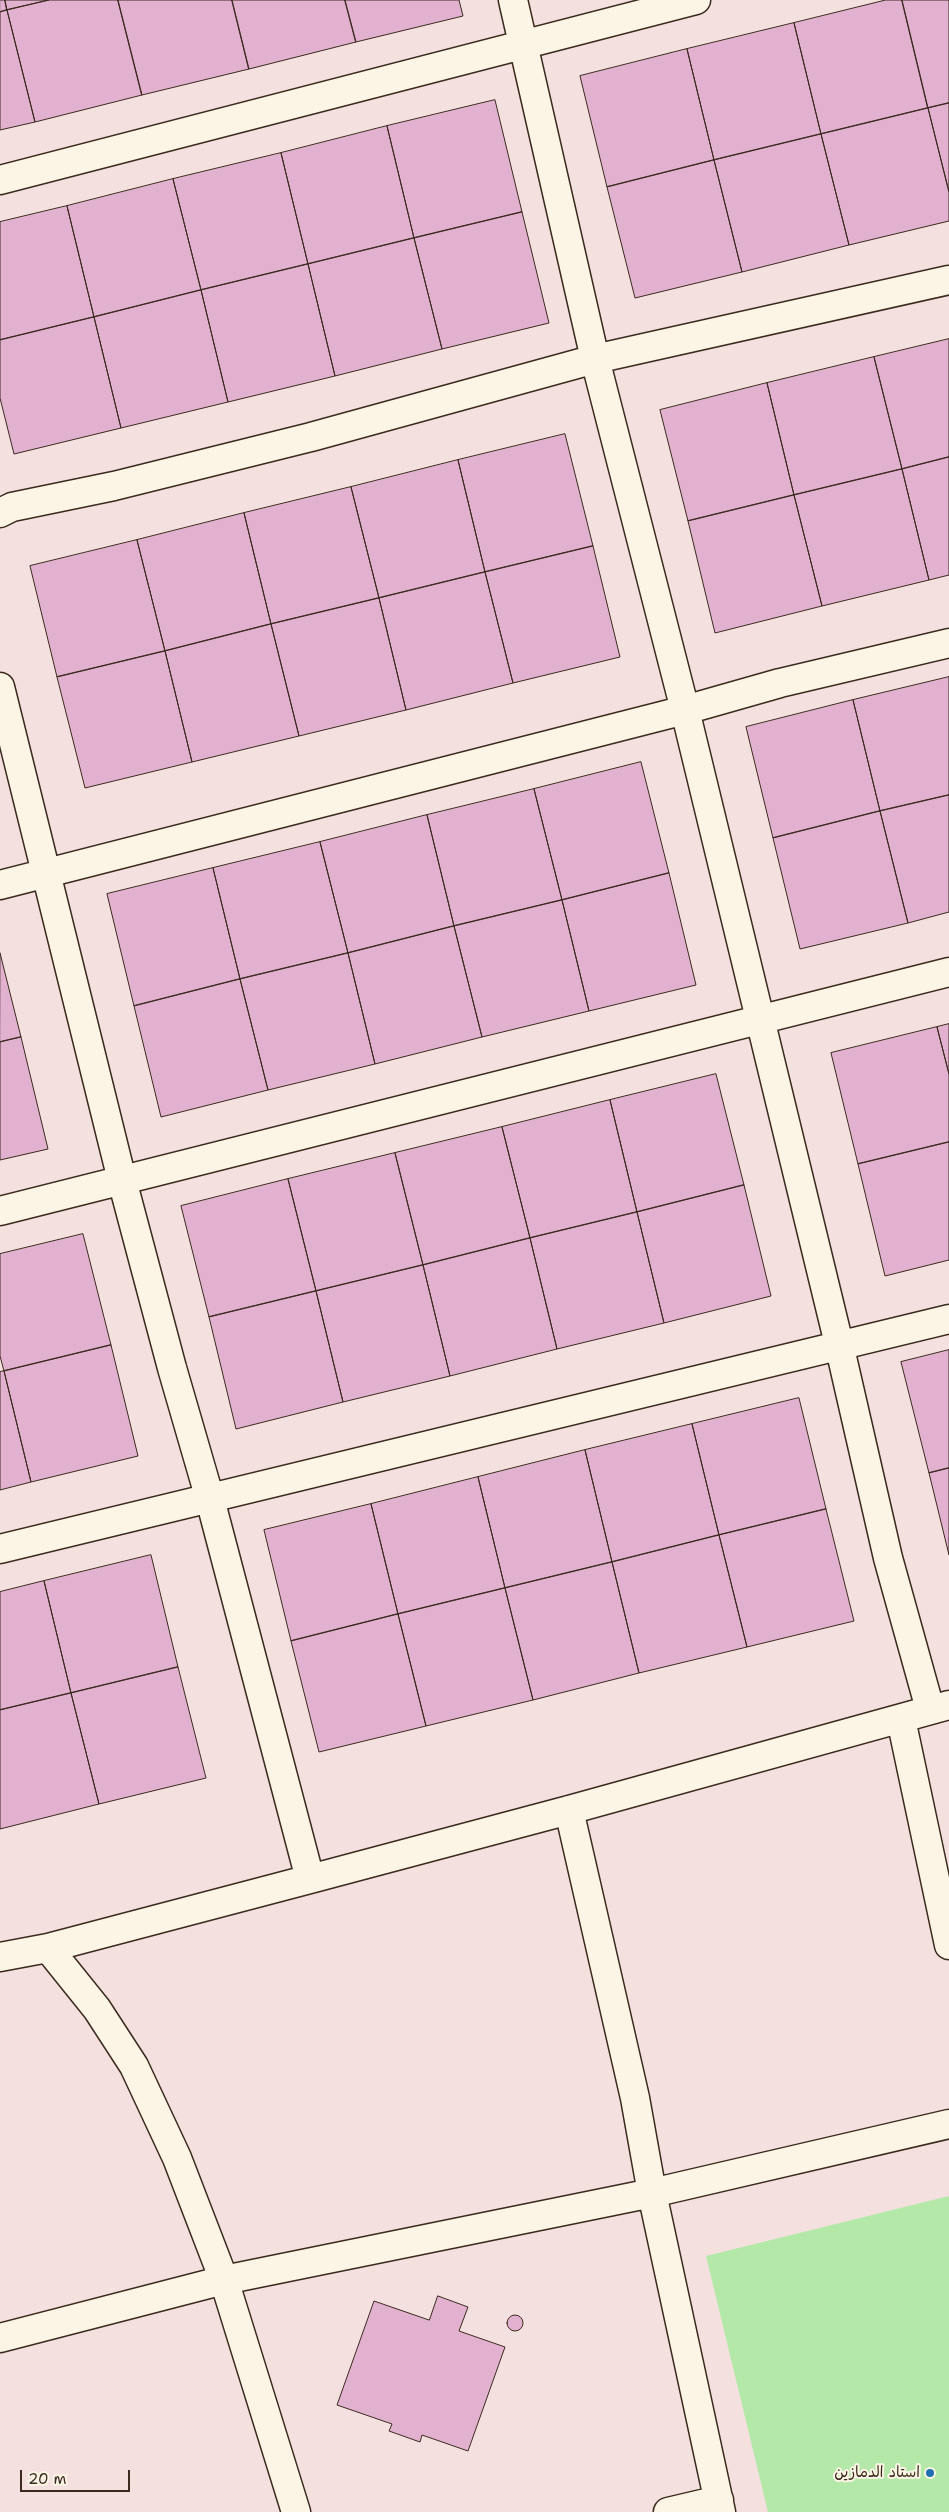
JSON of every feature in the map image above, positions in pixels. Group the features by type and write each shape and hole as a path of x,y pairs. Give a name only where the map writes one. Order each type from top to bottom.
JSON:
{"street":[{"path":"0,1957 48,1948 310,1879 569,1810 939,1707 888,1558 839,1344 685,710 595,359 513,0"},
{"path":"0,180 696,0"},
{"path":"0,513 12,507 114,486 311,437 595,359 949,280"},
{"path":"0,885 685,710 780,683 949,643"},
{"path":"0,687 122,1180 172,1368 210,1499 310,1879"},
{"path":"0,1211 760,1018 949,972"},
{"path":"0,1549 949,1318"},
{"path":"901,1719 949,1945"},
{"path":"569,1810 635,2098 652,2193 720,2506 668,2512"},
{"path":"48,1948 97,2009 134,2066 177,2158 224,2280 296,2512"},
{"path":"0,2338 224,2280 652,2193 949,2124"}],"green space":[{"path":"949,2196 949,2512 768,2512 706,2256"}],"building":[{"path":"0,0 5,0 7,10 0,12"},
{"path":"5,0 49,0 7,10"},
{"path":"49,0 118,0 142,95 35,122 7,10"},
{"path":"118,0 232,0 249,69 142,95"},
{"path":"232,0 345,0 356,42 249,69"},
{"path":"345,0 459,0 463,16 356,42"},
{"path":"886,0 902,0 928,108 821,134 794,23"},
{"path":"902,0 949,0 949,103 928,108"},
{"path":"7,10 35,122 0,130 0,12"},
{"path":"794,23 821,134 714,160 687,49"},
{"path":"687,49 714,160 607,187 580,76"},
{"path":"495,100 522,212 414,238 387,126"},
{"path":"949,103 949,192 928,108"},
{"path":"928,108 949,192 949,221 849,245 821,134"},
{"path":"387,126 414,238 308,264 281,153"},
{"path":"821,134 849,245 742,272 714,160"},
{"path":"281,153 308,264 201,290 173,179"},
{"path":"714,160 742,272 635,298 607,187"},
{"path":"173,179 201,290 94,317 67,206"},
{"path":"67,206 94,317 0,340 0,222"},
{"path":"522,212 549,323 442,349 414,238"},
{"path":"414,238 442,349 335,376 308,264"},
{"path":"308,264 335,376 228,402 201,290"},
{"path":"201,290 228,402 121,428 94,317"},
{"path":"94,317 121,428 14,454 0,398 0,340"},
{"path":"949,339 949,457 902,469 874,357"},
{"path":"874,357 902,469 794,495 767,383"},
{"path":"767,383 794,495 688,521 660,410"},
{"path":"565,434 593,546 485,572 458,460"},
{"path":"949,457 949,575 929,580 902,469"},
{"path":"458,460 485,572 379,598 351,487"},
{"path":"902,469 929,580 822,606 794,495"},
{"path":"351,487 379,598 271,624 244,513"},
{"path":"794,495 822,606 715,633 688,521"},
{"path":"244,513 271,624 165,651 137,540"},
{"path":"137,540 165,651 57,677 30,566"},
{"path":"593,546 620,657 513,683 485,572"},
{"path":"485,572 513,683 406,710 379,598"},
{"path":"379,598 406,710 299,736 271,624"},
{"path":"271,624 299,736 192,762 165,651"},
{"path":"165,651 192,762 85,788 57,677"},
{"path":"949,677 949,795 880,811 853,700"},
{"path":"853,700 880,811 773,838 746,727"},
{"path":"641,762 669,873 562,900 534,789"},
{"path":"534,789 562,900 454,926 427,815"},
{"path":"949,795 949,912 908,923 880,811"},
{"path":"880,811 908,923 800,949 773,838"},
{"path":"427,815 454,926 348,953 320,842"},
{"path":"320,842 348,953 240,979 213,868"},
{"path":"213,868 240,979 134,1006 107,894"},
{"path":"669,873 696,985 589,1011 562,900"},
{"path":"562,900 589,1011 482,1037 454,926"},
{"path":"454,926 482,1037 375,1064 348,953"},
{"path":"0,953 21,1037 0,1042"},
{"path":"348,953 375,1064 268,1090 240,979"},
{"path":"240,979 268,1090 161,1117 134,1006"},
{"path":"949,1024 949,1074 937,1027"},
{"path":"937,1027 949,1074 949,1142 858,1164 831,1053"},
{"path":"21,1037 48,1149 0,1160 0,1042"},
{"path":"716,1074 744,1185 637,1212 610,1100"},
{"path":"610,1100 637,1212 530,1238 502,1127"},
{"path":"502,1127 530,1238 423,1265 395,1153"},
{"path":"949,1142 949,1260 885,1276 858,1164"},
{"path":"395,1153 423,1265 316,1291 288,1179"},
{"path":"288,1179 316,1291 209,1317 181,1206"},
{"path":"744,1185 771,1296 664,1323 637,1212"},
{"path":"637,1212 664,1323 557,1349 530,1238"},
{"path":"83,1234 111,1345 4,1371 0,1356 0,1254"},
{"path":"530,1238 557,1349 450,1376 423,1265"},
{"path":"423,1265 450,1376 343,1402 316,1291"},
{"path":"316,1291 343,1402 236,1429 209,1317"},
{"path":"111,1345 138,1456 31,1482 4,1371"},
{"path":"949,1350 949,1468 929,1473 901,1362"},
{"path":"4,1371 31,1482 0,1490 0,1372"},
{"path":"799,1398 826,1509 719,1535 692,1424"},
{"path":"692,1424 719,1535 612,1562 585,1450"},
{"path":"585,1450 612,1562 505,1588 478,1477"},
{"path":"949,1468 949,1555 929,1473"},
{"path":"478,1477 505,1588 398,1614 371,1504"},
{"path":"371,1504 398,1614 291,1641 264,1530"},
{"path":"826,1509 854,1621 747,1647 719,1535"},
{"path":"719,1535 747,1647 639,1673 612,1562"},
{"path":"151,1555 178,1667 71,1693 44,1581"},
{"path":"612,1562 639,1673 533,1700 505,1588"},
{"path":"44,1581 71,1693 0,1710 0,1592"},
{"path":"505,1588 533,1700 426,1726 398,1614"},
{"path":"398,1614 426,1726 319,1752 291,1641"},
{"path":"178,1667 206,1778 99,1804 71,1693"},
{"path":"71,1693 99,1804 0,1829 0,1710"},
{"path":"438,2296 468,2307 459,2331 505,2347 468,2451 422,2435 420,2442 389,2431 392,2424 337,2405 374,2301 429,2320"},
{"path":"515,2315 521,2317 523,2323 521,2329 515,2331 509,2329 507,2323 509,2317"}],"place":[{"name":"استاد الدمازين","path":"930,2473"}]}
